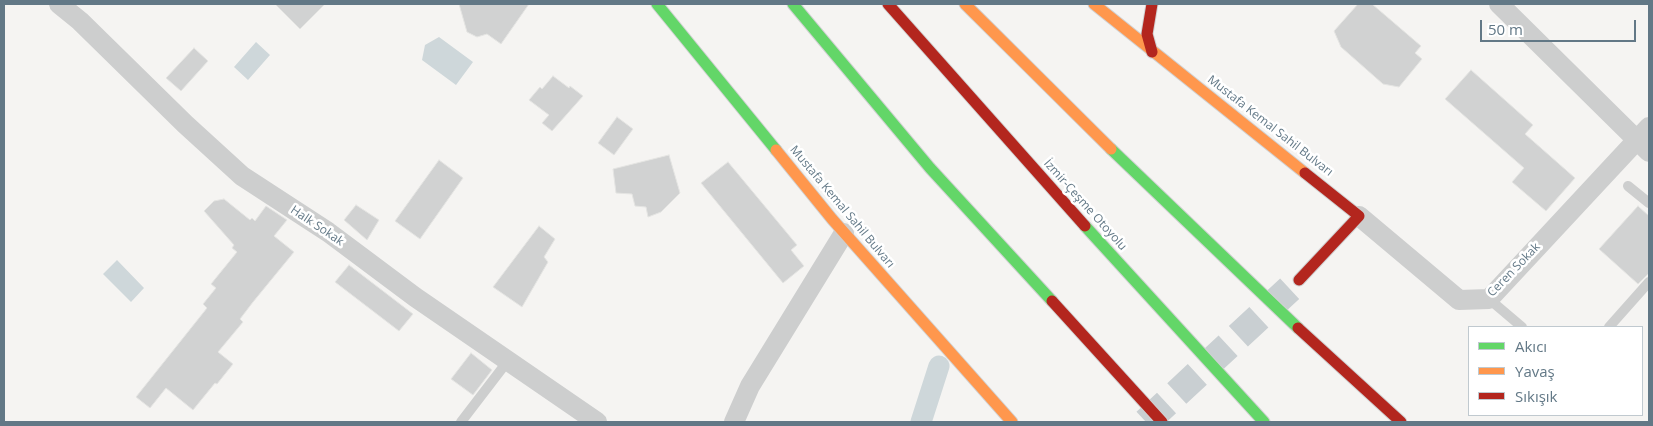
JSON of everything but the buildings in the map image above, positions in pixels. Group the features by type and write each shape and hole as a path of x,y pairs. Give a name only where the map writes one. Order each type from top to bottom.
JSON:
{"main road":[{"name":"Mustafa Kemal Sahil Bulvarı","path":"657,4 844,232 1012,422"},
{"path":"793,4 930,168 1162,422"},
{"name":"İzmir-Çeşme Otoyolu","path":"888,4 996,128 1264,422"},
{"path":"965,4 1040,80 1233,267 1401,422"},
{"path":"1152,4 1147,34 1152,52"},
{"name":"Mustafa Kemal Sahil Bulvarı","path":"1100,6 1152,52 1261,136 1359,216"},
{"path":"1100,6 1123,10"},
{"path":"1299,280 1359,216"}],"street":[{"name":"Halk Sokak","path":"59,4 80,21 185,124 242,176 328,232 507,362 596,422"},
{"path":"1499,4 1644,140"},
{"name":"Ceren Sokak","path":"1359,216 1460,300 1489,299 1644,140"},
{"path":"734,422 750,386 844,232"}],"lane":[{"path":"1628,186 1649,203"},
{"path":"1609,326 1649,282"},
{"path":"1489,299 1521,326"},
{"path":"461,422 507,362"}],"shaded area":[{"path":"439,37 473,62 456,85 422,60 425,45"},
{"path":"256,42 270,55 248,80 234,67"},
{"path":"117,260 144,288 131,302 103,274"}],"waterway":[{"path":"921,422 939,366"}],"tunnel":[{"path":"1146,422 1299,280"}],"traffic: fast":[{"path":"657,4 776,150"},
{"path":"793,4 930,168 1052,301"},
{"path":"1111,149 1298,328"},
{"path":"1085,226 1264,422"}],"traffic: slow":[{"path":"965,4 1111,149"},
{"path":"1094,4 1305,173"},
{"path":"776,150 832,219 1012,422"}],"traffic: jam":[{"path":"888,4 1085,226"},
{"path":"1152,4 1147,34 1152,52"},
{"path":"1299,280 1359,216 1305,173"},
{"path":"1052,301 1162,422"},
{"path":"1298,328 1401,422"}]}
